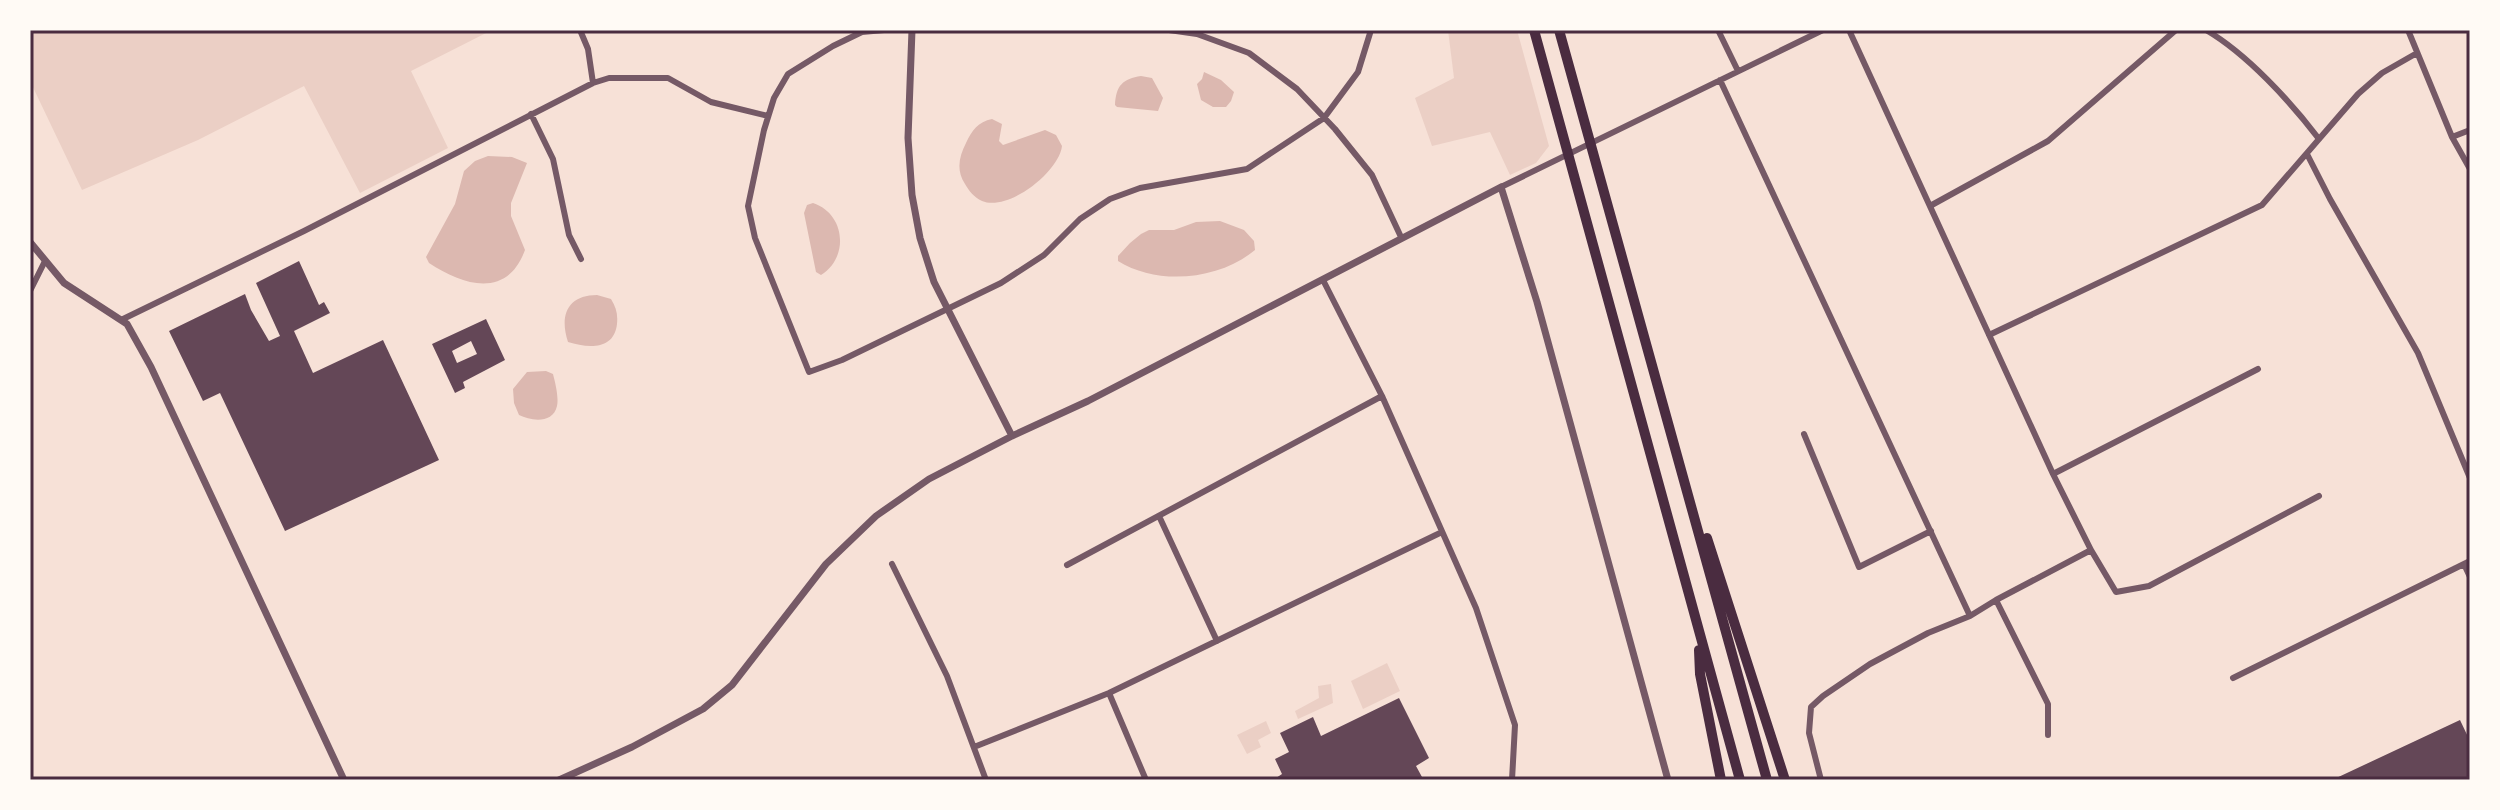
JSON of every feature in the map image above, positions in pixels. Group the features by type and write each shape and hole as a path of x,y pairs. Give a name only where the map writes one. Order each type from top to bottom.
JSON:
{"highway":[{"path":"1534,30 1740,780"},
{"path":"1559,30 1767,780"},
{"path":"1645,341 1785,780"},
{"path":"1698,628 1700,674 1721,780"}],"street":[{"path":"580,30 588,49 593,83"},
{"path":"884,30 862,32 788,74 768,116 748,206 755,238 809,372 842,360 1001,283 1044,255 1080,219 1110,199 1140,188 1247,169 1324,118 1358,72 1371,30"},
{"path":"912,30 908,138 912,195 920,238 934,282 1012,436"},
{"path":"1169,30 1197,34 1249,53 1297,89 1372,175 1401,237"},
{"path":"1718,30 1738,71"},
{"path":"559,780 632,747 703,709 732,685 826,564 876,516 929,479 1088,401 1401,237 1823,30"},
{"path":"1849,30 2053,474 2116,592 2149,586 2319,496"},
{"path":"1930,206 2048,141 2176,30"},
{"path":"2206,30 2227,42 2298,112 2319,139"},
{"path":"2408,30 2452,137 2470,169"},
{"path":"1989,335 2262,205 2358,94 2382,73 2417,53"},
{"path":"121,320 304,231 593,83 609,78 668,78 711,102 768,116"},
{"path":"1720,80 1970,616"},
{"path":"531,114 553,159 569,235 581,259"},
{"path":"2452,137 2470,130"},
{"path":"2307,154 2418,353 2470,478"},
{"path":"1501,187 1537,302 1668,780"},
{"path":"30,242 64,283 127,324 151,367 344,780"},
{"path":"30,291 45,261"},
{"path":"1323,280 1382,396 1476,608 1515,725 1512,780"},
{"path":"2053,474 2258,369"},
{"path":"1067,565 1382,396"},
{"path":"1804,434 1859,567 1931,531"},
{"path":"1159,516 1217,641"},
{"path":"974,747 1109,693 1442,532"},
{"path":"1821,780 1809,733 1811,707 1823,696 1870,664 1928,633 1970,616 2091,550"},
{"path":"2233,678 2467,562 2470,577"},
{"path":"892,564 947,676 986,780"},
{"path":"1996,600 2048,704 2048,735"},
{"path":"1109,693 1146,780"}],"shaded area":[{"path":"30,30 492,30 411,71 448,148 360,193 304,86 198,140 82,190 30,81"},
{"path":"1448,30 1517,30 1549,146 1536,163 1510,175 1490,132 1432,146 1415,98 1454,78"},
{"path":"1204,72 1221,80 1234,92 1226,107 1213,107 1201,100 1197,84"},
{"path":"1141,76 1152,78 1163,98 1158,111 1117,107 1116,98 1122,84"},
{"path":"992,119 1002,124 999,141 1003,145 1045,130 1056,135 1062,146 1059,156 1042,178 1018,195 993,203 982,201 972,194 962,179 960,169 962,153 971,134 979,124"},
{"path":"488,156 512,157 527,163 511,203 511,216 525,250 517,266 507,276 483,284 456,278 429,263 426,257 455,204 464,171 475,161"},
{"path":"813,203 832,216 840,237 836,258 821,275 816,272 804,213 807,205"},
{"path":"1220,221 1244,230 1254,241 1255,250 1224,268 1188,276 1151,274 1118,261 1118,256 1130,243 1149,230 1174,230 1196,222"},
{"path":"597,295 611,299 614,305 617,317 615,333 611,339 598,345 583,346 568,342 565,323 568,308 579,299"},
{"path":"546,371 553,374 556,385 555,412 541,420 519,415 513,389 527,372"},
{"path":"1387,663 1400,691 1363,709 1351,681"},
{"path":"1331,684 1333,703 1298,719 1295,711 1319,698 1318,686"},
{"path":"1266,721 1271,733 1258,740 1261,747 1247,754 1237,735"}],"building":[{"path":"299,261 319,305 324,302 330,313 294,331 313,373 383,340 439,460 285,531 220,393 203,401 169,331 245,294 269,341 280,336 256,283"},
{"path":"486,319 505,360 463,382 465,388 455,393 432,344","holes":["471,341 477,354 457,363 452,351"]},
{"path":"1399,698 1429,758 1416,766 1422,777 1414,780 1273,780 1282,774 1275,759 1289,752 1280,733 1313,717 1321,736"},
{"path":"2460,720 2470,741 2470,780 2332,780"}]}
